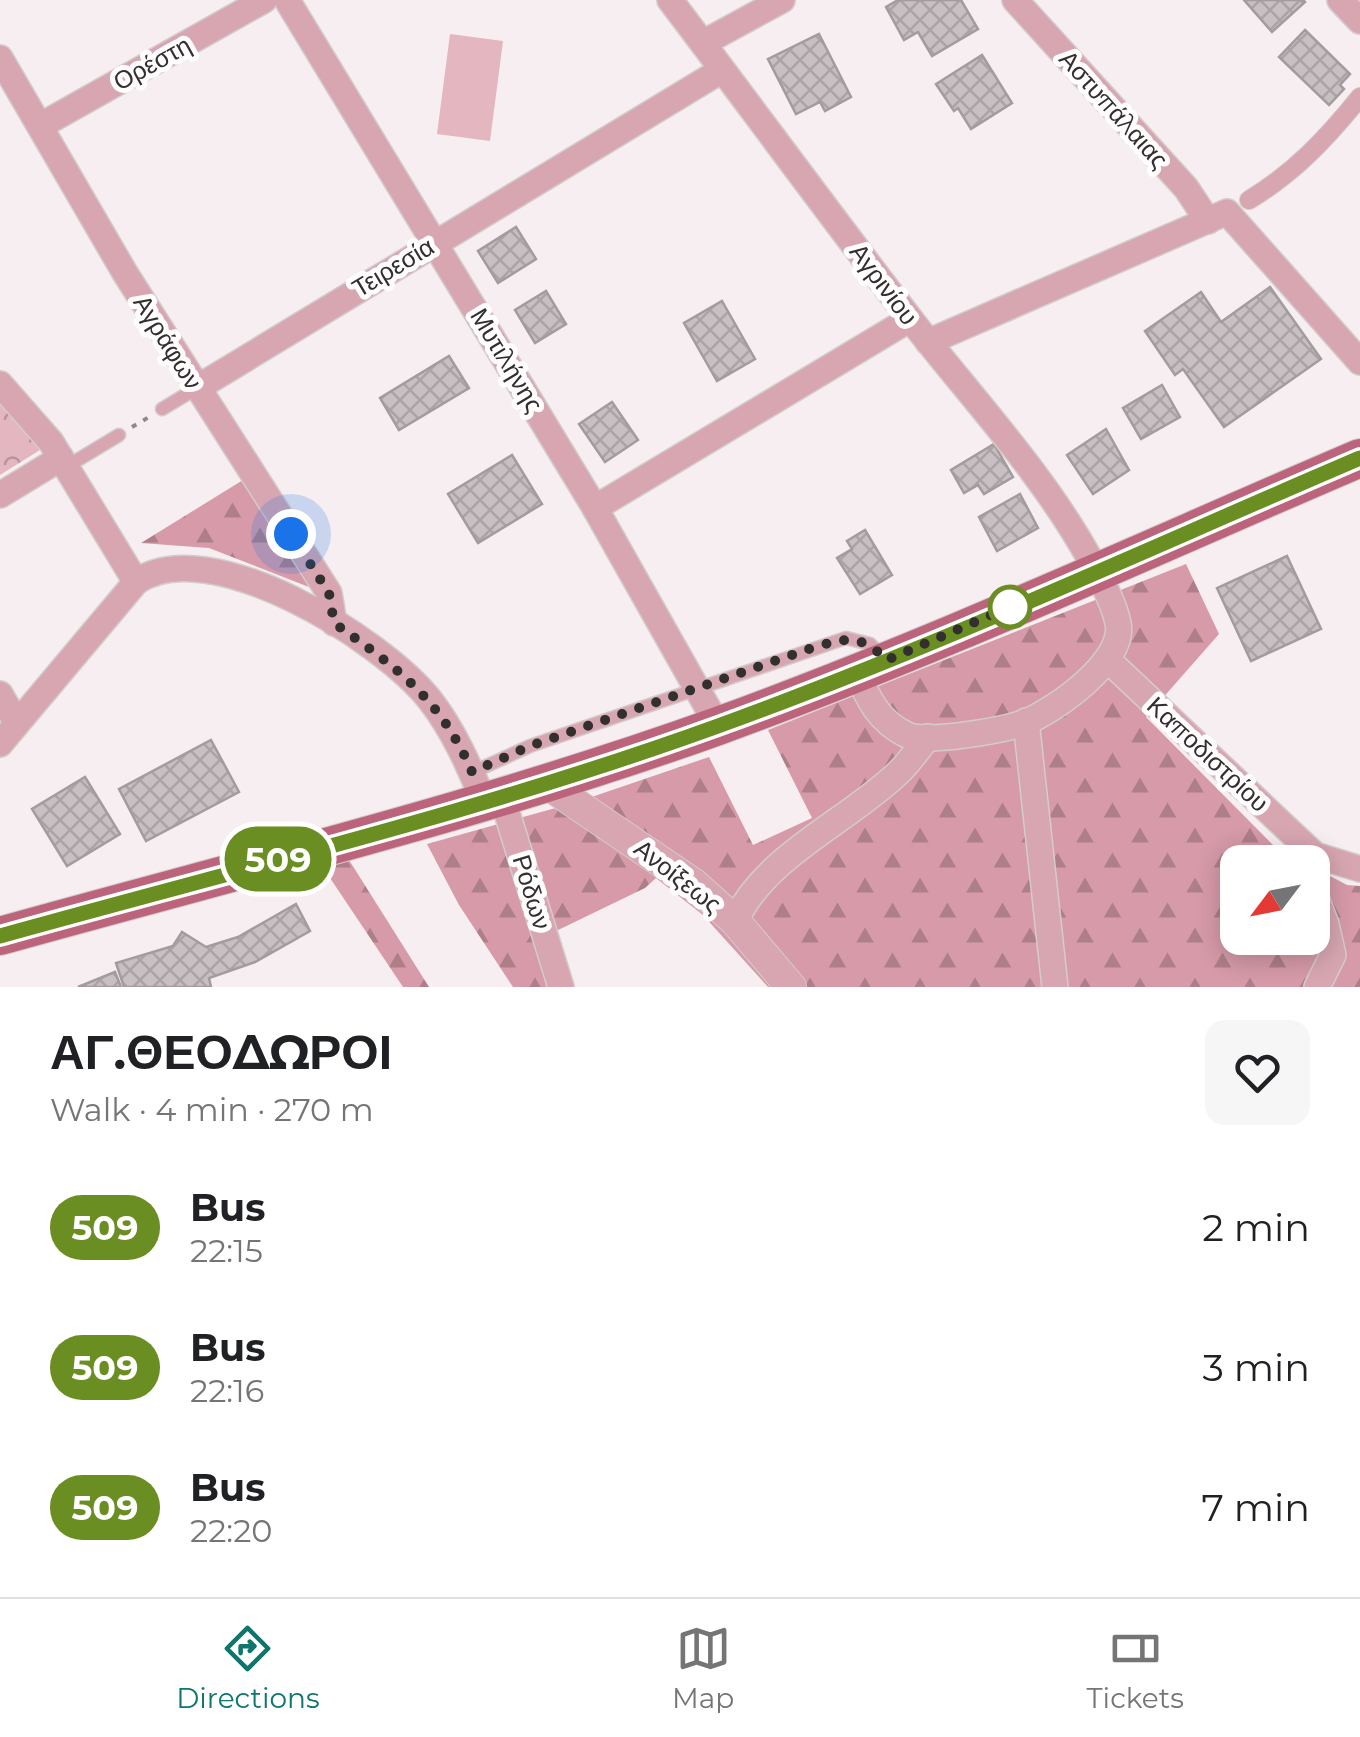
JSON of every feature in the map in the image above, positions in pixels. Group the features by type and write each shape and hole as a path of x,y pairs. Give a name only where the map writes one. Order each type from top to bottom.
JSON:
{"main road":[{"path":"0,936 486,790 547,784 718,726 872,666 1360,458"}],"street":[{"name":"Ορέστη","path":"40,126 264,0"},
{"name":"Μυτιλήνης","path":"287,0 595,508 718,726"},
{"name":"Αγρινίου","path":"670,0 928,342 1044,486 1075,532 1118,622 1119,641 1109,661"},
{"path":"702,43 782,0"},
{"name":"Αστυπάλαιας","path":"1016,0 1186,188 1208,221"},
{"path":"1340,0 1360,21"},
{"name":"Αγράφων","path":"0,58 196,388 329,593 334,623"},
{"name":"Τειρεσία","path":"196,388 722,70"},
{"path":"1249,200 1303,162 1360,97"},
{"path":"928,342 1227,212 1360,362"},
{"path":"595,508 910,318"},
{"path":"0,384 52,442 136,582 0,744"},
{"path":"0,495 64,462"},
{"name":"Ρόδων","path":"136,582 152,570 179,566 218,571 256,582 334,623 389,662 428,698 486,790 561,987"},
{"path":"872,666 872,709 909,737 963,736 1026,722 1062,700 1109,661"},
{"name":"Καποδιστρίου","path":"1109,661 1299,845"},
{"path":"0,694 16,722"},
{"path":"1026,722 1056,987"},
{"path":"736,921 744,902 784,863 899,772 928,736"},
{"name":"Ανοίξεως","path":"547,784 662,860 736,921 791,987"},
{"name":"Καποδιστρίου","path":"1330,863 1360,870"},
{"path":"1317,987 1333,955 1330,945"}],"lane":[{"name":"Τειρεσία","path":"162,409 196,388"},
{"path":"64,462 119,435"},
{"path":"486,790 530,746 846,638 870,644 872,666"}],"path":[{"path":"119,435 162,409"}],"green space":[{"path":"450,34 503,41 490,141 437,134"},
{"path":"0,400 40,450 0,475"},
{"path":"243,480 314,589 209,548 141,543"},
{"path":"1186,564 1219,634 1146,717 1273,845 1220,845 1220,955 1330,955 1330,876 1347,885 1360,886 1360,987 768,987 703,915 656,878 645,888 554,932 549,987 513,987 459,905 427,844 577,802 709,757 753,845 812,818 768,730"},
{"path":"349,860 429,987 403,987 322,866"}],"building":[{"path":"898,0 961,0 978,29 932,56 918,32 904,40 886,7"},
{"path":"1244,0 1303,0 1305,2 1272,32"},
{"path":"1305,30 1350,74 1340,85 1344,89 1329,105 1279,57"},
{"path":"819,34 851,97 825,111 820,102 796,114 768,59"},
{"path":"982,55 1012,103 971,129 936,84"},
{"path":"516,227 536,259 498,283 478,251"},
{"path":"1270,287 1321,359 1224,427 1183,369 1175,375 1145,331 1201,292 1221,322"},
{"path":"546,291 566,324 535,343 515,310"},
{"path":"722,301 755,359 717,381 684,323"},
{"path":"449,356 469,388 399,430 380,398"},
{"path":"1162,385 1180,417 1141,439 1123,408"},
{"path":"612,402 638,440 605,462 579,424"},
{"path":"1106,429 1129,470 1093,494 1067,455"},
{"path":"994,444 1013,477 984,494 978,485 964,493 951,470"},
{"path":"512,455 542,504 478,543 448,494"},
{"path":"1020,494 1038,528 997,551 979,517"},
{"path":"865,530 892,575 860,594 837,558 852,549 847,541"},
{"path":"1287,556 1321,629 1251,661 1217,588"},
{"path":"211,740 239,792 146,841 119,789"},
{"path":"85,777 120,834 67,866 32,809"},
{"path":"296,904 310,931 255,962 209,978 211,987 124,987 116,963 173,946 182,932 206,947 238,937"},
{"path":"115,972 121,987 78,987"}],"bus line":[{"name":"509","path":"0,936 547,784 718,726 887,660 1360,458"}],"route":[{"path":"291,534 329,593 334,623 389,662 428,698 460,745 472,772 530,746 812,648 846,638 870,644 887,660 1026,600 1010,607"}]}
